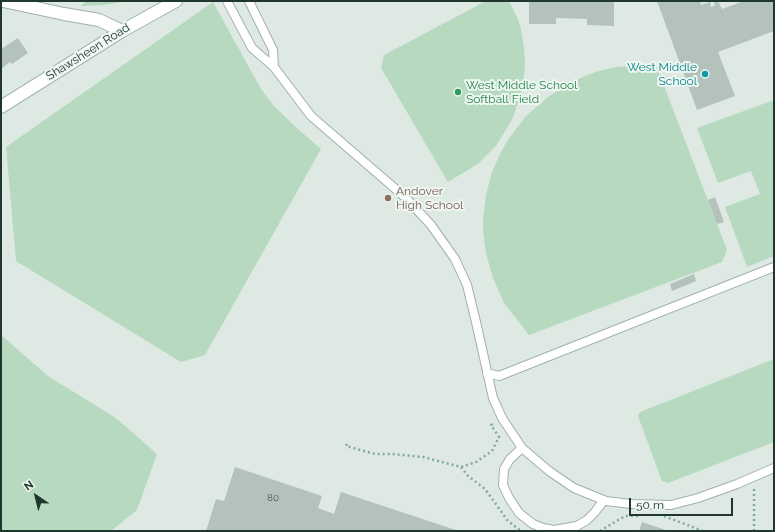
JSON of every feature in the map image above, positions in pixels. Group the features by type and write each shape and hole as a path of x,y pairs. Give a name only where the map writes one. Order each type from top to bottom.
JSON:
{"main road":[{"path":"3,1 99,20 122,31"},
{"name":"Shawsheen Road","path":"1,107 122,31 176,1"}],"lane":[{"path":"227,1 252,48 274,67 311,116 406,198 423,216 455,259 467,285 493,398 502,418 522,448 549,471 574,488 604,500 631,504 671,505 698,498 737,484 774,468"},
{"path":"249,1 273,50 274,67"},
{"path":"487,372 499,376 774,267"},
{"path":"522,448 510,459 504,469 503,480 505,490 509,498 519,513 525,518 543,528 554,530 565,529 577,526 587,520 604,500"}],"path":[{"path":"347,444 346,446 375,454 422,457 461,467 476,462 492,451 499,437 491,425 502,418"},
{"path":"461,467 467,475 485,489 508,521 520,531"},
{"path":"662,516 703,531"}],"green space":[{"path":"86,1 128,1 103,5 81,6"},
{"name":"West Middle School Softball Field","path":"486,1 509,1 517,17 521,29 524,49 525,62 523,87 513,118 496,146 478,164 448,182 381,68 384,55"},
{"path":"213,2 261,89 274,106 321,149 205,355 181,362 16,261 6,147"},
{"path":"656,65 727,250 722,262 529,335 504,303 493,278 486,254 483,219 486,195 492,172 510,137 526,116 548,97 573,81 598,71 616,67"},
{"path":"774,100 774,256 747,267 725,207 760,194 751,171 718,183 697,128"},
{"path":"1,335 48,376 116,418 157,454 137,510 111,531 1,531"},
{"path":"774,359 774,442 668,483 662,481 638,416 640,412"}],"building":[{"path":"529,1 614,1 614,26 587,25 587,19 556,18 556,24 529,24"},
{"name":"West Middle School","path":"657,1 700,1 701,5 710,2 711,7 715,5 714,1 718,1 722,9 744,1 774,1 774,31 718,52 735,96 697,110"},
{"path":"18,38 28,53 12,64 10,62 2,68 1,49"},
{"path":"715,197 724,222 717,224 708,200"},
{"path":"694,274 696,281 672,291 670,284"},
{"path":"235,467 322,496 318,508 334,514 341,492 459,531 206,531 216,499 224,501"},
{"path":"642,522 669,531 639,531"}],"place":[{"name":"West Middle School","path":"705,74"},
{"name":"West Middle School Softball Field","path":"458,92"},
{"name":"Andover High School","path":"388,198"}]}
